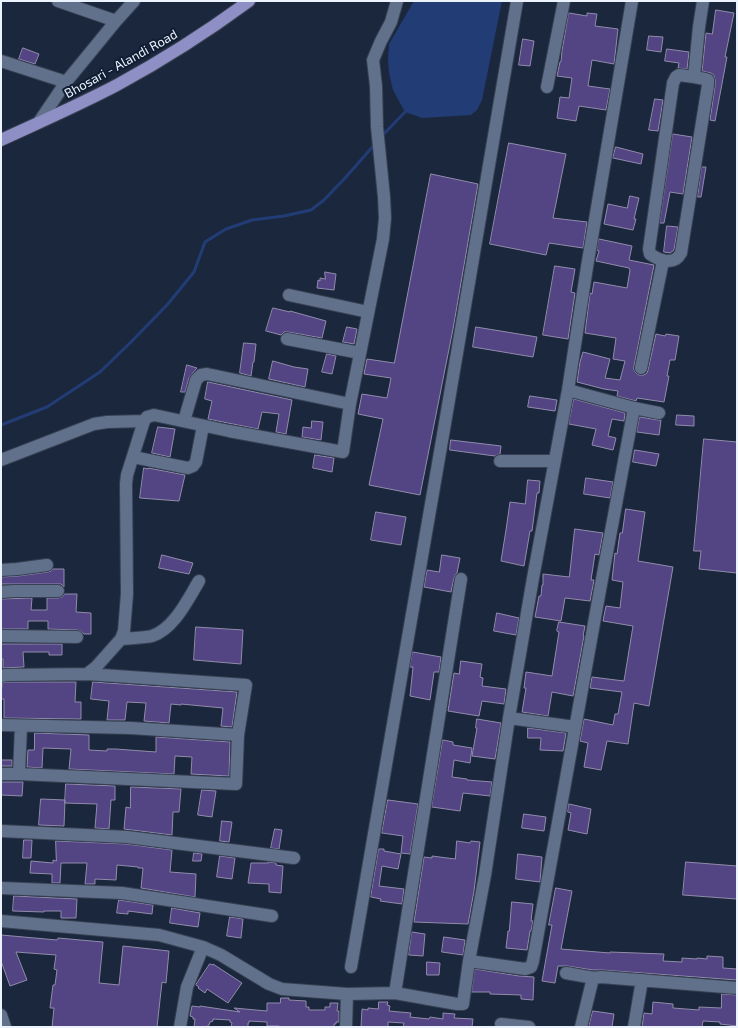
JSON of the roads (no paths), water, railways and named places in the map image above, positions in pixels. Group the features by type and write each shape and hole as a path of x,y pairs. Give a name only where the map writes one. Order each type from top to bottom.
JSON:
{"main road":[{"name":"Bhosari - Alandi Road","path":"1,140 117,85 181,48 249,1"}],"street":[{"path":"58,1 116,21"},
{"path":"39,122 66,82 134,1"},
{"path":"87,674 96,667 121,639 124,631 127,594 126,484 127,475 144,421 147,417 154,415 203,426 343,452 350,404 386,218 377,133 376,86 373,60 380,41 391,22 398,1"},
{"path":"351,967 517,1"},
{"path":"547,87 564,1"},
{"path":"1,921 159,935 203,947 221,955 269,984 282,989 347,994 395,993 463,1004 469,961 485,875 509,718 568,390 587,267 632,1"},
{"path":"694,77 703,1"},
{"path":"1,61 66,82"},
{"path":"679,75 694,77 708,80 708,82 681,253 678,258 663,261 650,254 649,249 673,83 679,75"},
{"path":"641,368 663,261"},
{"path":"288,295 368,312"},
{"path":"287,339 360,353"},
{"path":"184,421 196,380 201,375 207,374 350,404"},
{"path":"568,390 634,408 659,413"},
{"path":"469,961 525,969 531,967 533,961 634,408"},
{"path":"1,460 94,424 144,421"},
{"path":"133,457 188,468 193,466 196,462 203,426"},
{"path":"500,461 555,461"},
{"path":"1,570 17,570 47,565"},
{"path":"17,570 19,591"},
{"path":"395,993 461,579"},
{"path":"121,639 152,636 164,629 179,614 200,581"},
{"path":"1,592 58,591"},
{"path":"1,636 77,637"},
{"path":"1,676 87,674 246,685 238,734 236,784 1,774"},
{"path":"509,718 575,727"},
{"path":"1,725 131,728 238,734"},
{"path":"19,774 21,726"},
{"path":"1,831 127,837 294,858"},
{"path":"1,888 122,893 272,916"},
{"path":"180,1027 187,987 203,947"},
{"path":"566,973 594,978 601,977 737,988"},
{"path":"581,1027 594,978"},
{"path":"634,1027 642,980"},
{"path":"346,1027 347,994"},
{"path":"363,994 367,1000 395,1000 420,1004"},
{"path":"1,1015 5,1027"},
{"path":"501,1024 529,1027"}],"water":[{"path":"414,1 502,1 482,100 477,110 471,115 422,118 405,112 393,90 389,73 389,44"}],"waterway":[{"path":"381,137 405,112"},
{"path":"1,425 47,407 100,372 167,305 194,272 205,242 226,229 252,220 284,216 311,210 324,200 375,144"}]}
